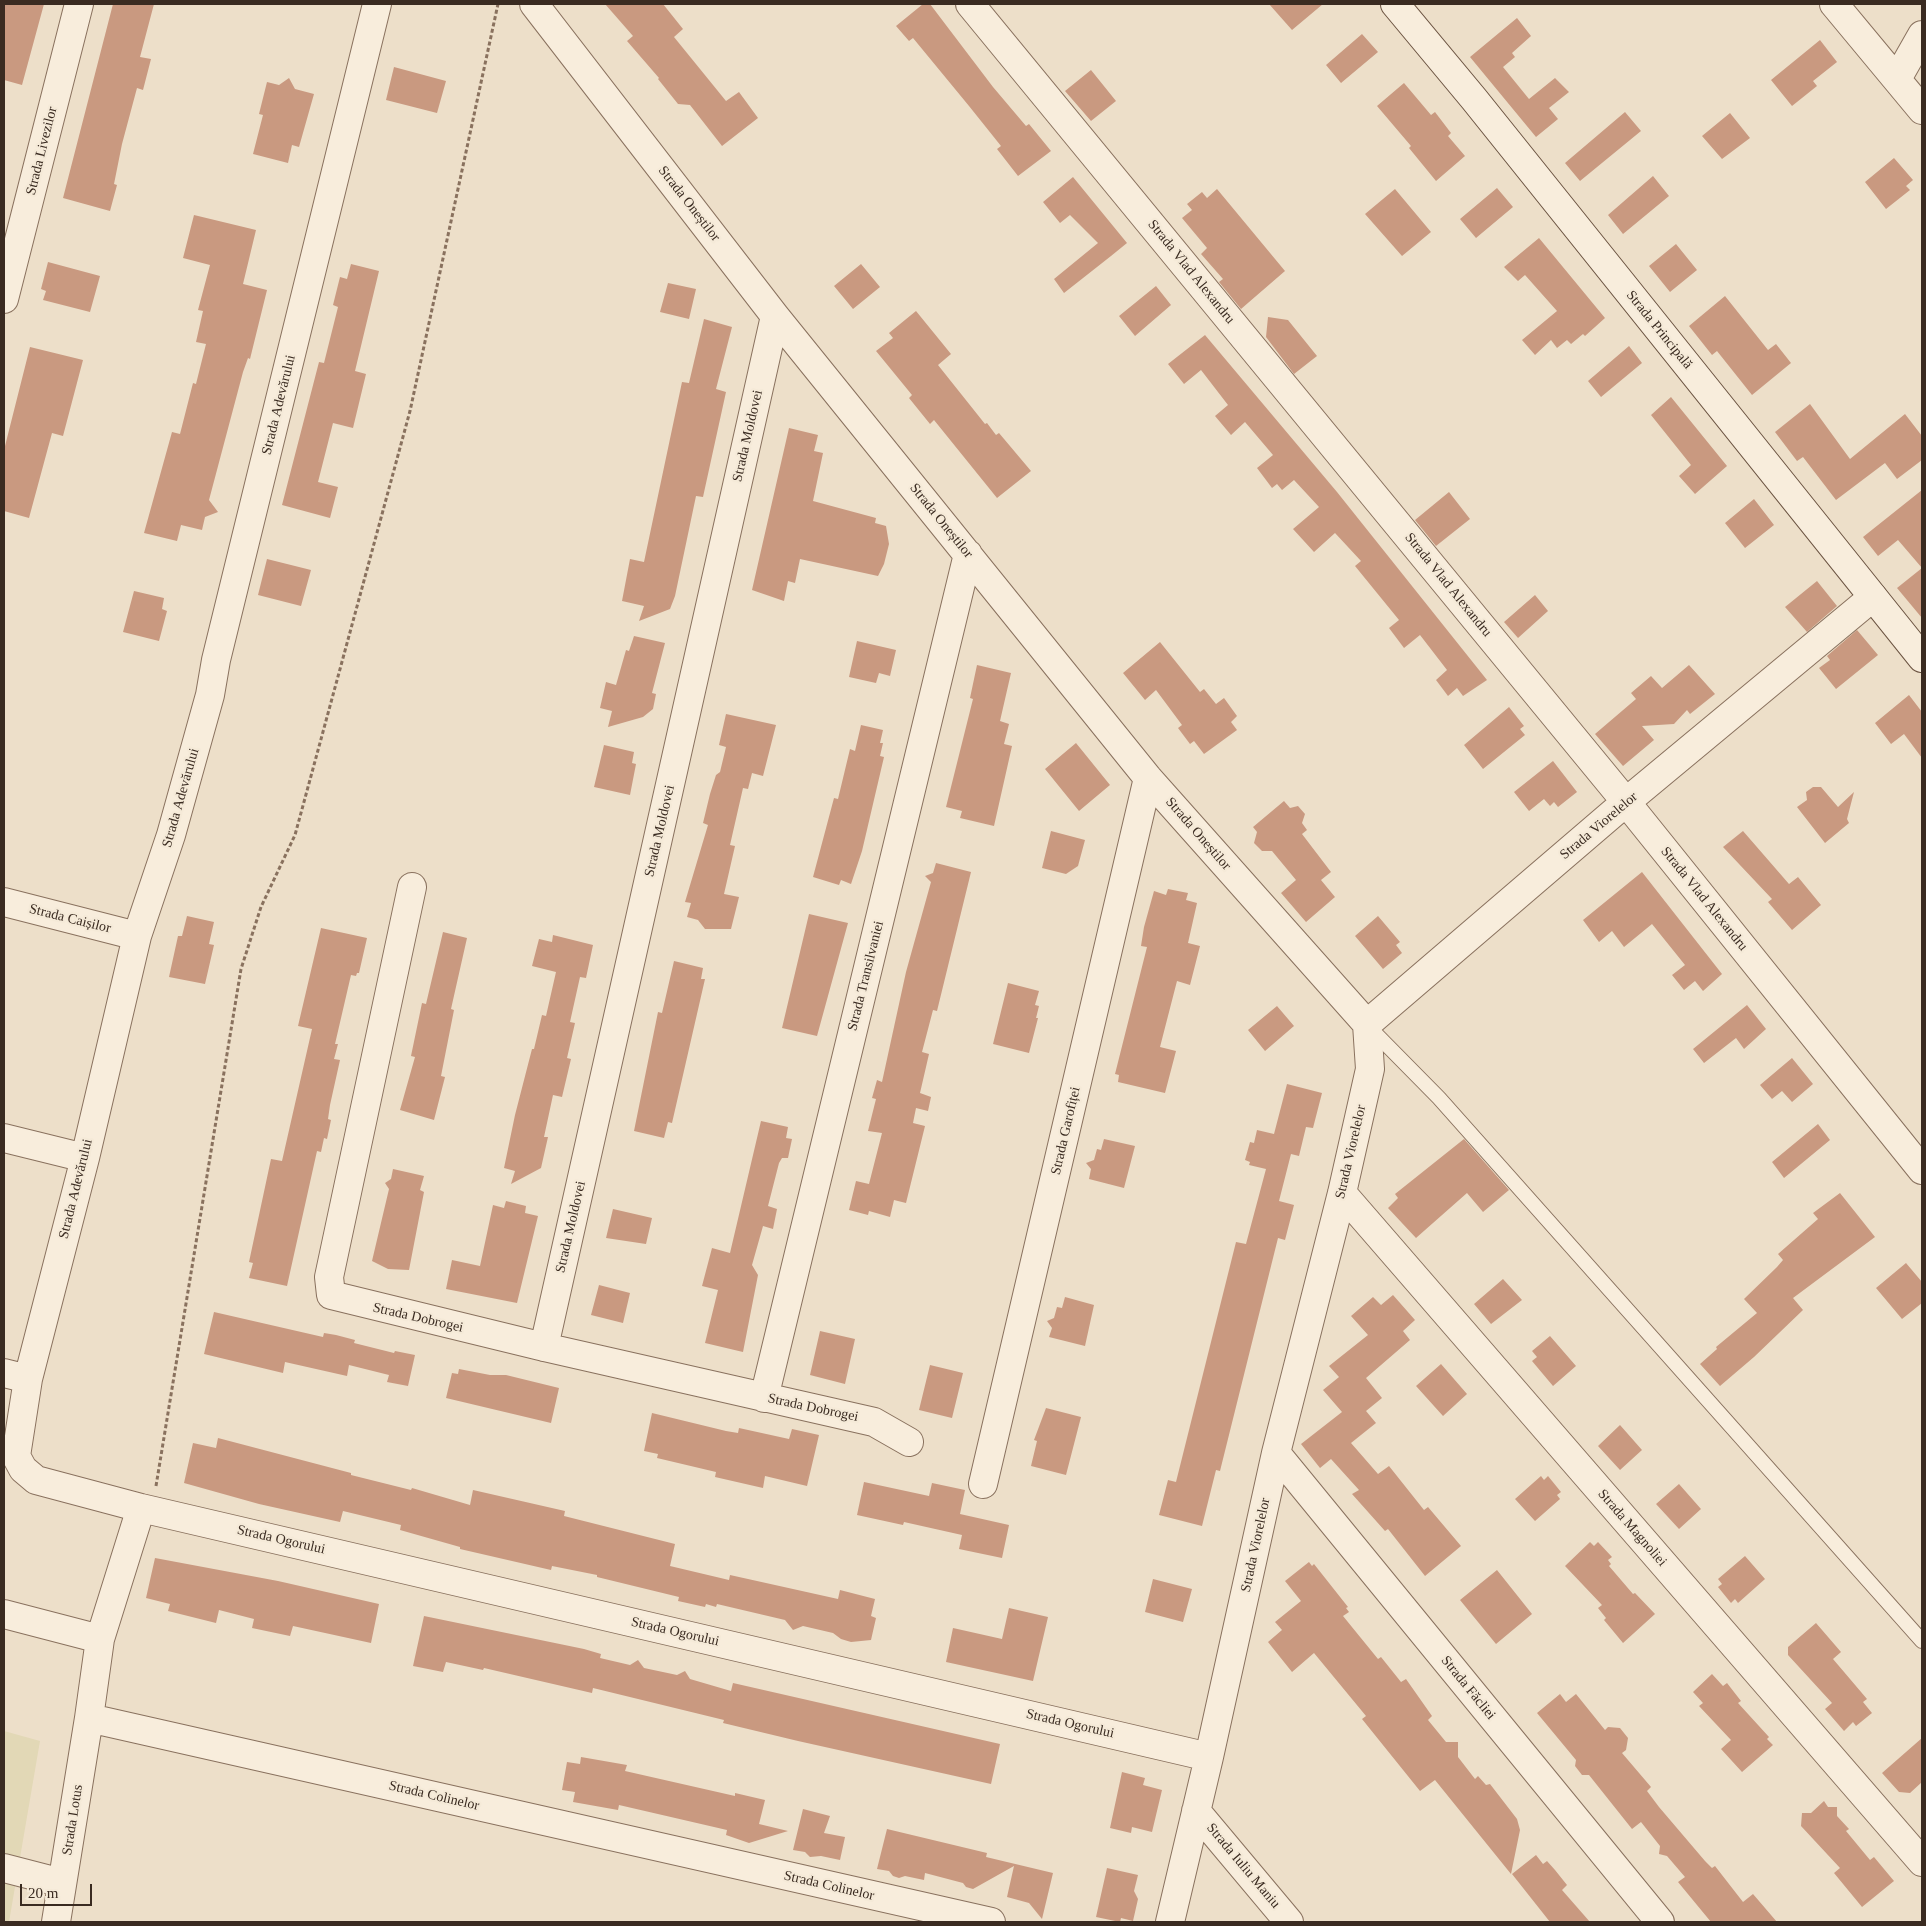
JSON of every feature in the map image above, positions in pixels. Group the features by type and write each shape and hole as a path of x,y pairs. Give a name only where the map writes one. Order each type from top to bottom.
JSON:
{"street":[{"name":"Strada Livezilor","path":"4,299 80,4"},
{"name":"Strada Adevărului","path":"141,1508 36,1480 23,1469 16,1456 16,1376 85,1158 137,936 171,836 210,695 216,660 377,4"},
{"name":"Strada Oneștilor","path":"534,4 776,316 1148,778 1366,1024"},
{"name":"Strada Vlad Alexandru","path":"970,4 1626,802 1922,1170"},
{"name":"Strada Principală","path":"1394,4 1474,99 1922,658"},
{"path":"1834,4 1922,110"},
{"path":"1897,79 1922,35"},
{"name":"Strada Moldovei","path":"544,1347 776,316"},
{"name":"Strada Transilvaniei","path":"764,1398 968,554"},
{"name":"Strada Viorelelor","path":"1170,1922 1209,1757 1276,1454 1342,1193 1370,1069 1366,1024 1626,802 1873,597"},
{"name":"Strada Garofiței","path":"983,1484 1148,778"},
{"name":"Strada Dobrogei","path":"412,887 329,1277 331,1295 544,1347 874,1422 909,1442"},
{"name":"Strada Caișilor","path":"4,902 137,936"},
{"path":"4,1138 85,1158"},
{"name":"Strada Magnoliei","path":"1342,1193 1922,1862"},
{"name":"Strada Făcliei","path":"1276,1454 1660,1922"},
{"path":"89,1718 100,1639 141,1508"},
{"name":"Strada Ogorului","path":"141,1508 1209,1757"},
{"path":"4,1614 100,1639"},
{"name":"Strada Lotus","path":"56,1922 89,1718"},
{"name":"Strada Colinelor","path":"89,1718 990,1922"},
{"name":"Strada Iuliu Maniu","path":"1196,1810 1289,1922"},
{"path":"4,1868 62,1882"}],"lane":[{"path":"1366,1024 1439,1098 1922,1641"}],"path":[{"path":"141,1508 154,1497 241,969 260,907 295,835 410,411 498,4"}],"shaded area":[{"path":"4,1731 40,1741 9,1922 4,1922"}],"building":[{"path":"4,4 44,4 22,85 4,80"},
{"path":"113,4 154,4 140,57 151,59 143,90 137,88 122,144 114,184 117,185 110,211 63,198"},
{"path":"605,4 663,4 683,29 674,37 726,101 739,92 758,118 722,146 690,105 678,104 659,78 627,41 633,36"},
{"path":"923,4 930,4 993,87 1026,126 1029,124 1051,151 1018,176 997,149 1001,146 969,106 913,38 909,41 896,26"},
{"path":"1269,4 1323,4 1292,30"},
{"path":"1517,18 1531,36 1512,53 1515,57 1503,67 1529,99 1555,78 1569,92 1549,108 1558,119 1536,137 1470,57"},
{"path":"1362,34 1378,52 1341,83 1326,65"},
{"path":"1820,40 1837,62 1813,81 1817,86 1792,106 1771,80"},
{"path":"394,67 446,81 437,113 386,100"},
{"path":"1091,70 1116,101 1091,121 1065,91"},
{"path":"289,78 295,89 314,94 299,147 292,145 288,163 253,154 263,115 259,114 267,82 279,85"},
{"path":"1404,83 1431,115 1435,112 1451,133 1448,136 1465,156 1436,181 1409,148 1411,146 1377,106"},
{"path":"1625,112 1641,131 1580,181 1565,163"},
{"path":"1730,113 1750,138 1722,159 1702,136"},
{"path":"1894,158 1913,180 1906,186 1910,190 1886,209 1865,182"},
{"path":"1653,176 1669,196 1623,234 1608,215"},
{"path":"1073,177 1127,243 1064,293 1054,279 1098,243 1070,215 1060,223 1043,202"},
{"path":"1497,188 1513,207 1476,238 1460,219"},
{"path":"1217,189 1285,271 1241,309 1219,282 1223,279 1201,254 1207,248 1182,218 1192,210 1187,204 1202,192 1207,198"},
{"path":"1395,189 1431,232 1402,256 1365,214"},
{"path":"194,215 256,230 243,284 267,290 250,359 248,358 243,372 209,500 218,512 205,517 202,530 181,525 177,541 144,533 172,432 180,434 193,383 196,384 206,344 196,342 203,311 198,310 210,265 183,258"},
{"path":"1539,238 1605,318 1585,336 1583,334 1571,344 1567,340 1557,348 1551,340 1535,355 1522,340 1557,311 1525,275 1518,281 1504,267"},
{"path":"1676,244 1697,270 1670,292 1649,266"},
{"path":"48,262 100,276 90,312 43,300 46,291 41,289"},
{"path":"351,264 379,271 355,371 366,374 353,428 333,423 318,482 338,487 330,518 282,505 319,362 324,363 338,307 333,305 340,277 347,279"},
{"path":"861,264 880,287 853,309 834,286"},
{"path":"668,283 696,289 689,319 660,312"},
{"path":"1156,286 1171,305 1135,336 1119,316"},
{"path":"1725,296 1768,350 1776,344 1791,363 1752,395 1717,351 1712,355 1689,326"},
{"path":"916,311 951,354 938,365 985,424 987,423 996,435 999,433 1031,471 997,498 934,420 930,424 909,398 912,395 876,351 893,338 889,333"},
{"path":"1268,317 1288,320 1317,356 1294,374 1266,337"},
{"path":"704,319 732,327 716,389 726,392 703,497 696,496 675,596 670,609 639,621 644,606 622,601 630,559 644,562 682,382 689,383"},
{"path":"1205,335 1337,492 1487,680 1463,696 1457,688 1448,696 1436,680 1447,670 1420,635 1404,648 1389,628 1399,620 1355,566 1361,561 1335,533 1314,552 1293,529 1319,507 1294,480 1282,490 1277,484 1272,488 1257,468 1273,455 1245,422 1231,435 1215,416 1228,405 1201,370 1184,384 1168,364"},
{"path":"1629,346 1642,363 1601,397 1588,381"},
{"path":"30,347 83,360 63,436 52,433 29,518 4,511 4,450"},
{"path":"1671,397 1727,466 1695,494 1679,476 1691,465 1651,415"},
{"path":"1810,404 1850,459 1905,414 1922,436 1922,460 1897,479 1885,463 1836,500 1803,457 1797,461 1775,432"},
{"path":"789,428 818,435 814,451 823,453 813,501 876,518 875,523 886,526 889,544 884,564 878,576 800,559 795,583 788,581 784,601 752,590"},
{"path":"1922,490 1922,568 1898,540 1878,556 1863,537"},
{"path":"1449,492 1470,519 1436,546 1415,520"},
{"path":"1754,499 1774,525 1745,548 1725,523"},
{"path":"267,559 311,570 301,606 258,595"},
{"path":"1922,568 1922,618 1897,588"},
{"path":"1817,581 1837,606 1807,632 1785,607"},
{"path":"134,591 164,598 162,609 167,611 159,641 123,632"},
{"path":"1535,595 1548,611 1518,638 1504,622"},
{"path":"1857,630 1878,655 1836,689 1819,668 1830,660 1827,656"},
{"path":"634,636 665,643 652,693 656,694 653,709 643,717 608,727 612,711 600,708 606,682 616,685 626,650 629,651"},
{"path":"857,641 896,650 890,676 879,673 876,683 849,677"},
{"path":"1160,642 1200,692 1204,689 1216,704 1224,698 1237,716 1231,722 1237,730 1204,754 1194,741 1190,744 1178,728 1182,725 1156,690 1145,700 1123,673"},
{"path":"977,665 1011,673 1000,721 1009,724 1004,744 1012,746 994,826 960,818 962,811 946,807 973,699 970,698"},
{"path":"1689,665 1715,694 1690,714 1687,710 1674,724 1642,726 1654,740 1623,766 1595,734 1636,699 1631,693 1651,676 1662,688"},
{"path":"1909,695 1922,712 1922,758 1904,734 1891,744 1875,723"},
{"path":"1509,707 1524,726 1520,729 1525,735 1483,769 1464,745"},
{"path":"726,714 776,725 763,776 752,773 748,789 743,788 730,845 735,846 724,894 739,897 731,929 705,929 698,920 687,917 691,903 685,902 708,825 703,823 710,794 716,775 720,772 726,747 719,745"},
{"path":"861,725 883,730 880,756 884,757 862,851 851,884 841,880 839,885 813,877 834,798 838,799 850,749 855,751"},
{"path":"1076,743 1110,785 1079,811 1045,769"},
{"path":"604,745 634,752 632,763 636,764 630,795 594,787"},
{"path":"1553,761 1577,792 1558,807 1554,802 1550,806 1544,799 1529,811 1514,792"},
{"path":"1813,787 1821,787 1838,807 1854,792 1847,819 1849,823 1825,843 1797,807 1807,800 1806,792"},
{"path":"1284,801 1290,808 1298,806 1305,814 1302,823 1307,830 1302,834 1331,872 1321,880 1335,897 1306,922 1281,893 1296,880 1272,851 1262,851 1254,843 1257,832 1253,827"},
{"path":"1051,831 1085,840 1078,866 1066,874 1042,868"},
{"path":"1743,831 1789,884 1798,877 1821,905 1792,930 1768,902 1772,899 1723,847"},
{"path":"936,863 971,872 937,1011 933,1010 922,1052 929,1054 920,1093 931,1097 928,1111 916,1108 913,1123 925,1126 906,1203 894,1200 890,1217 869,1211 868,1215 849,1210 856,1181 869,1184 882,1133 868,1131 876,1099 872,1098 877,1080 882,1082 906,972 931,882 925,876 933,873"},
{"path":"1642,872 1722,974 1703,991 1695,981 1684,990 1672,975 1685,965 1652,924 1624,947 1612,931 1599,942 1583,920"},
{"path":"1168,889 1188,893 1186,900 1197,903 1188,943 1200,946 1190,985 1177,981 1160,1047 1176,1051 1165,1093 1118,1082 1119,1075 1115,1074 1147,947 1141,946 1154,891 1166,895"},
{"path":"809,914 848,923 817,1036 782,1028"},
{"path":"187,916 214,922 209,944 214,945 205,984 169,977 178,936 182,936"},
{"path":"1378,916 1400,942 1396,945 1402,953 1383,969 1355,936"},
{"path":"321,928 367,938 359,973 356,976 351,975 335,1044 338,1044 334,1059 340,1060 330,1105 328,1119 331,1120 327,1139 324,1138 321,1152 317,1151 287,1286 249,1278 253,1263 249,1262 271,1159 282,1161 312,1029 298,1026"},
{"path":"443,932 467,938 451,1009 454,1010 441,1076 445,1077 434,1120 400,1110 415,1057 411,1056 422,1003 426,1004"},
{"path":"553,935 593,945 586,978 580,977 570,1022 575,1023 567,1058 571,1059 562,1097 553,1095 544,1137 548,1137 541,1168 511,1184 515,1171 504,1168 515,1115 542,1015 546,1016 556,972 532,966 539,939 552,942"},
{"path":"674,961 703,968 701,979 705,979 672,1123 668,1122 664,1138 634,1131 658,1012 662,1013"},
{"path":"1008,983 1039,991 1035,1005 1039,1006 1036,1018 1038,1018 1029,1053 993,1044"},
{"path":"1747,1005 1766,1029 1744,1049 1736,1038 1704,1063 1693,1049"},
{"path":"1277,1006 1294,1026 1265,1051 1248,1030"},
{"path":"1792,1058 1813,1084 1792,1102 1782,1091 1772,1099 1760,1085"},
{"path":"1287,1084 1322,1093 1313,1128 1306,1127 1299,1156 1291,1154 1279,1201 1294,1205 1285,1240 1278,1238 1220,1471 1216,1470 1202,1526 1159,1515 1168,1480 1176,1482 1236,1242 1246,1244 1266,1169 1249,1165 1250,1162 1245,1160 1250,1142 1254,1143 1257,1130 1274,1134"},
{"path":"761,1121 788,1127 786,1138 792,1139 788,1158 782,1158 779,1163 768,1206 777,1209 773,1229 763,1226 752,1265 758,1275 743,1352 705,1343 718,1290 702,1286 712,1248 730,1253"},
{"path":"1818,1124 1830,1140 1784,1178 1772,1162"},
{"path":"1104,1139 1135,1146 1124,1188 1089,1179 1091,1169 1086,1163 1094,1160 1097,1149 1101,1150"},
{"path":"1464,1139 1509,1190 1483,1212 1467,1193 1416,1238 1388,1208 1398,1198 1395,1194"},
{"path":"393,1169 424,1176 420,1190 424,1192 409,1270 388,1269 372,1261 389,1189 385,1183 391,1179"},
{"path":"1840,1193 1875,1237 1793,1298 1803,1310 1754,1357 1720,1386 1700,1364 1717,1349 1716,1347 1757,1313 1744,1299 1783,1260 1778,1254 1818,1219 1813,1213"},
{"path":"506,1201 526,1206 525,1213 538,1216 517,1303 446,1289 452,1260 480,1266 493,1205 504,1208"},
{"path":"613,1209 652,1218 646,1244 606,1238"},
{"path":"1906,1263 1922,1282 1922,1303 1902,1319 1876,1288"},
{"path":"1503,1279 1522,1300 1491,1324 1474,1304"},
{"path":"599,1285 630,1293 623,1323 591,1315"},
{"path":"1393,1295 1415,1320 1403,1331 1410,1340 1366,1378 1382,1398 1366,1411 1376,1423 1351,1443 1378,1474 1389,1466 1424,1510 1428,1507 1461,1546 1425,1576 1388,1529 1385,1531 1352,1494 1359,1490 1331,1459 1320,1468 1301,1444 1342,1412 1323,1390 1339,1377 1329,1366 1368,1335 1351,1316 1373,1297 1381,1305"},
{"path":"1065,1297 1094,1305 1085,1346 1049,1337 1052,1328 1047,1321 1054,1318 1057,1307 1062,1308"},
{"path":"214,1312 323,1337 324,1333 336,1335 355,1340 354,1343 394,1353 395,1351 415,1355 408,1386 387,1382 389,1375 349,1365 347,1376 285,1362 283,1373 204,1354"},
{"path":"820,1331 855,1339 845,1384 810,1375"},
{"path":"1550,1336 1576,1366 1553,1386 1532,1361 1537,1357 1532,1351"},
{"path":"1441,1364 1467,1394 1443,1416 1416,1386"},
{"path":"930,1365 963,1373 952,1418 919,1410"},
{"path":"459,1369 490,1375 506,1375 559,1388 551,1423 446,1398 452,1373 458,1374"},
{"path":"1046,1408 1081,1417 1066,1475 1031,1466 1037,1441 1034,1440"},
{"path":"652,1413 738,1433 739,1428 789,1439 792,1429 819,1435 807,1486 765,1476 763,1488 715,1477 716,1472 657,1458 658,1454 644,1451"},
{"path":"1620,1425 1642,1450 1620,1470 1598,1446"},
{"path":"218,1438 351,1473 351,1475 411,1490 412,1488 470,1505 473,1490 565,1511 564,1516 675,1544 670,1566 729,1580 730,1575 838,1599 840,1590 875,1599 871,1616 876,1618 871,1640 851,1642 841,1639 833,1633 803,1626 793,1630 785,1620 717,1604 716,1607 706,1604 705,1607 678,1601 679,1597 597,1577 597,1575 552,1566 551,1570 460,1549 460,1547 400,1530 401,1525 343,1511 340,1522 259,1504 184,1483 193,1443 216,1448"},
{"path":"1541,1476 1544,1480 1548,1476 1561,1492 1557,1495 1560,1499 1535,1521 1515,1499"},
{"path":"864,1482 929,1496 932,1483 965,1490 960,1514 1009,1525 1002,1558 959,1549 962,1535 904,1522 903,1525 857,1515"},
{"path":"1679,1484 1701,1509 1679,1529 1656,1504"},
{"path":"1590,1542 1594,1546 1598,1542 1612,1557 1608,1560 1611,1564 1609,1566 1633,1594 1635,1593 1655,1614 1623,1643 1604,1620 1606,1618 1598,1608 1602,1605 1565,1566"},
{"path":"1745,1556 1765,1579 1738,1603 1735,1599 1731,1603 1718,1587 1722,1584 1718,1579"},
{"path":"155,1558 278,1581 379,1604 371,1643 293,1626 290,1636 252,1628 254,1619 219,1610 216,1623 168,1611 170,1604 146,1598"},
{"path":"1309,1562 1312,1566 1314,1564 1348,1607 1346,1608 1349,1612 1343,1616 1378,1659 1381,1657 1401,1682 1406,1679 1432,1716 1428,1720 1446,1742 1458,1742 1458,1757 1475,1779 1478,1776 1486,1785 1490,1784 1517,1819 1520,1830 1511,1874 1435,1780 1420,1791 1362,1719 1366,1716 1314,1653 1292,1672 1268,1642 1282,1630 1275,1622 1301,1601 1285,1581"},
{"path":"1497,1570 1532,1614 1496,1644 1460,1600"},
{"path":"1153,1579 1192,1589 1183,1622 1145,1612"},
{"path":"1009,1608 1048,1617 1033,1681 946,1662 953,1628 1002,1639"},
{"path":"424,1616 584,1649 601,1654 600,1658 630,1665 638,1660 644,1668 677,1675 685,1671 690,1679 731,1691 733,1683 1000,1744 991,1784 723,1723 724,1720 593,1688 592,1693 484,1668 483,1670 446,1662 443,1672 413,1666"},
{"path":"1816,1623 1841,1652 1833,1659 1867,1699 1863,1702 1872,1713 1856,1726 1853,1722 1844,1731 1825,1709 1832,1703 1788,1655 1788,1647"},
{"path":"1712,1674 1723,1686 1727,1683 1741,1701 1738,1703 1769,1737 1767,1739 1773,1745 1742,1772 1721,1749 1731,1740 1699,1706 1703,1703 1693,1692"},
{"path":"1560,1694 1566,1702 1576,1694 1605,1730 1608,1727 1620,1728 1628,1738 1626,1750 1622,1753 1651,1787 1647,1791 1659,1807 1705,1861 1712,1868 1715,1866 1743,1902 1753,1894 1777,1922 1711,1922 1678,1882 1685,1877 1667,1856 1659,1854 1660,1846 1641,1822 1632,1829 1589,1775 1582,1775 1575,1766 1576,1760 1537,1713"},
{"path":"1922,1738 1922,1782 1910,1793 1899,1792 1882,1773"},
{"path":"581,1757 627,1765 625,1771 735,1796 735,1793 765,1800 759,1824 788,1831 749,1843 726,1835 727,1830 619,1805 618,1810 573,1802 575,1792 562,1790 567,1762 580,1764"},
{"path":"1122,1772 1145,1778 1143,1785 1162,1790 1152,1832 1132,1827 1131,1833 1110,1828"},
{"path":"1824,1801 1828,1807 1837,1807 1837,1816 1849,1829 1846,1831 1870,1860 1874,1857 1894,1881 1862,1907 1834,1873 1840,1868 1801,1826 1802,1813 1811,1813"},
{"path":"803,1809 830,1816 824,1833 845,1837 840,1860 821,1856 810,1857 805,1852 793,1850"},
{"path":"887,1829 987,1853 986,1857 1053,1873 1042,1919 1029,1903 1007,1897 1014,1866 973,1889 966,1887 963,1883 925,1873 924,1880 905,1876 899,1878 893,1876 889,1871 877,1869"},
{"path":"1536,1855 1543,1864 1547,1861 1555,1870 1567,1885 1562,1890 1590,1922 1550,1922 1512,1874"},
{"path":"1107,1868 1138,1875 1134,1891 1138,1899 1133,1921 1121,1918 1120,1922 1096,1917"}]}
